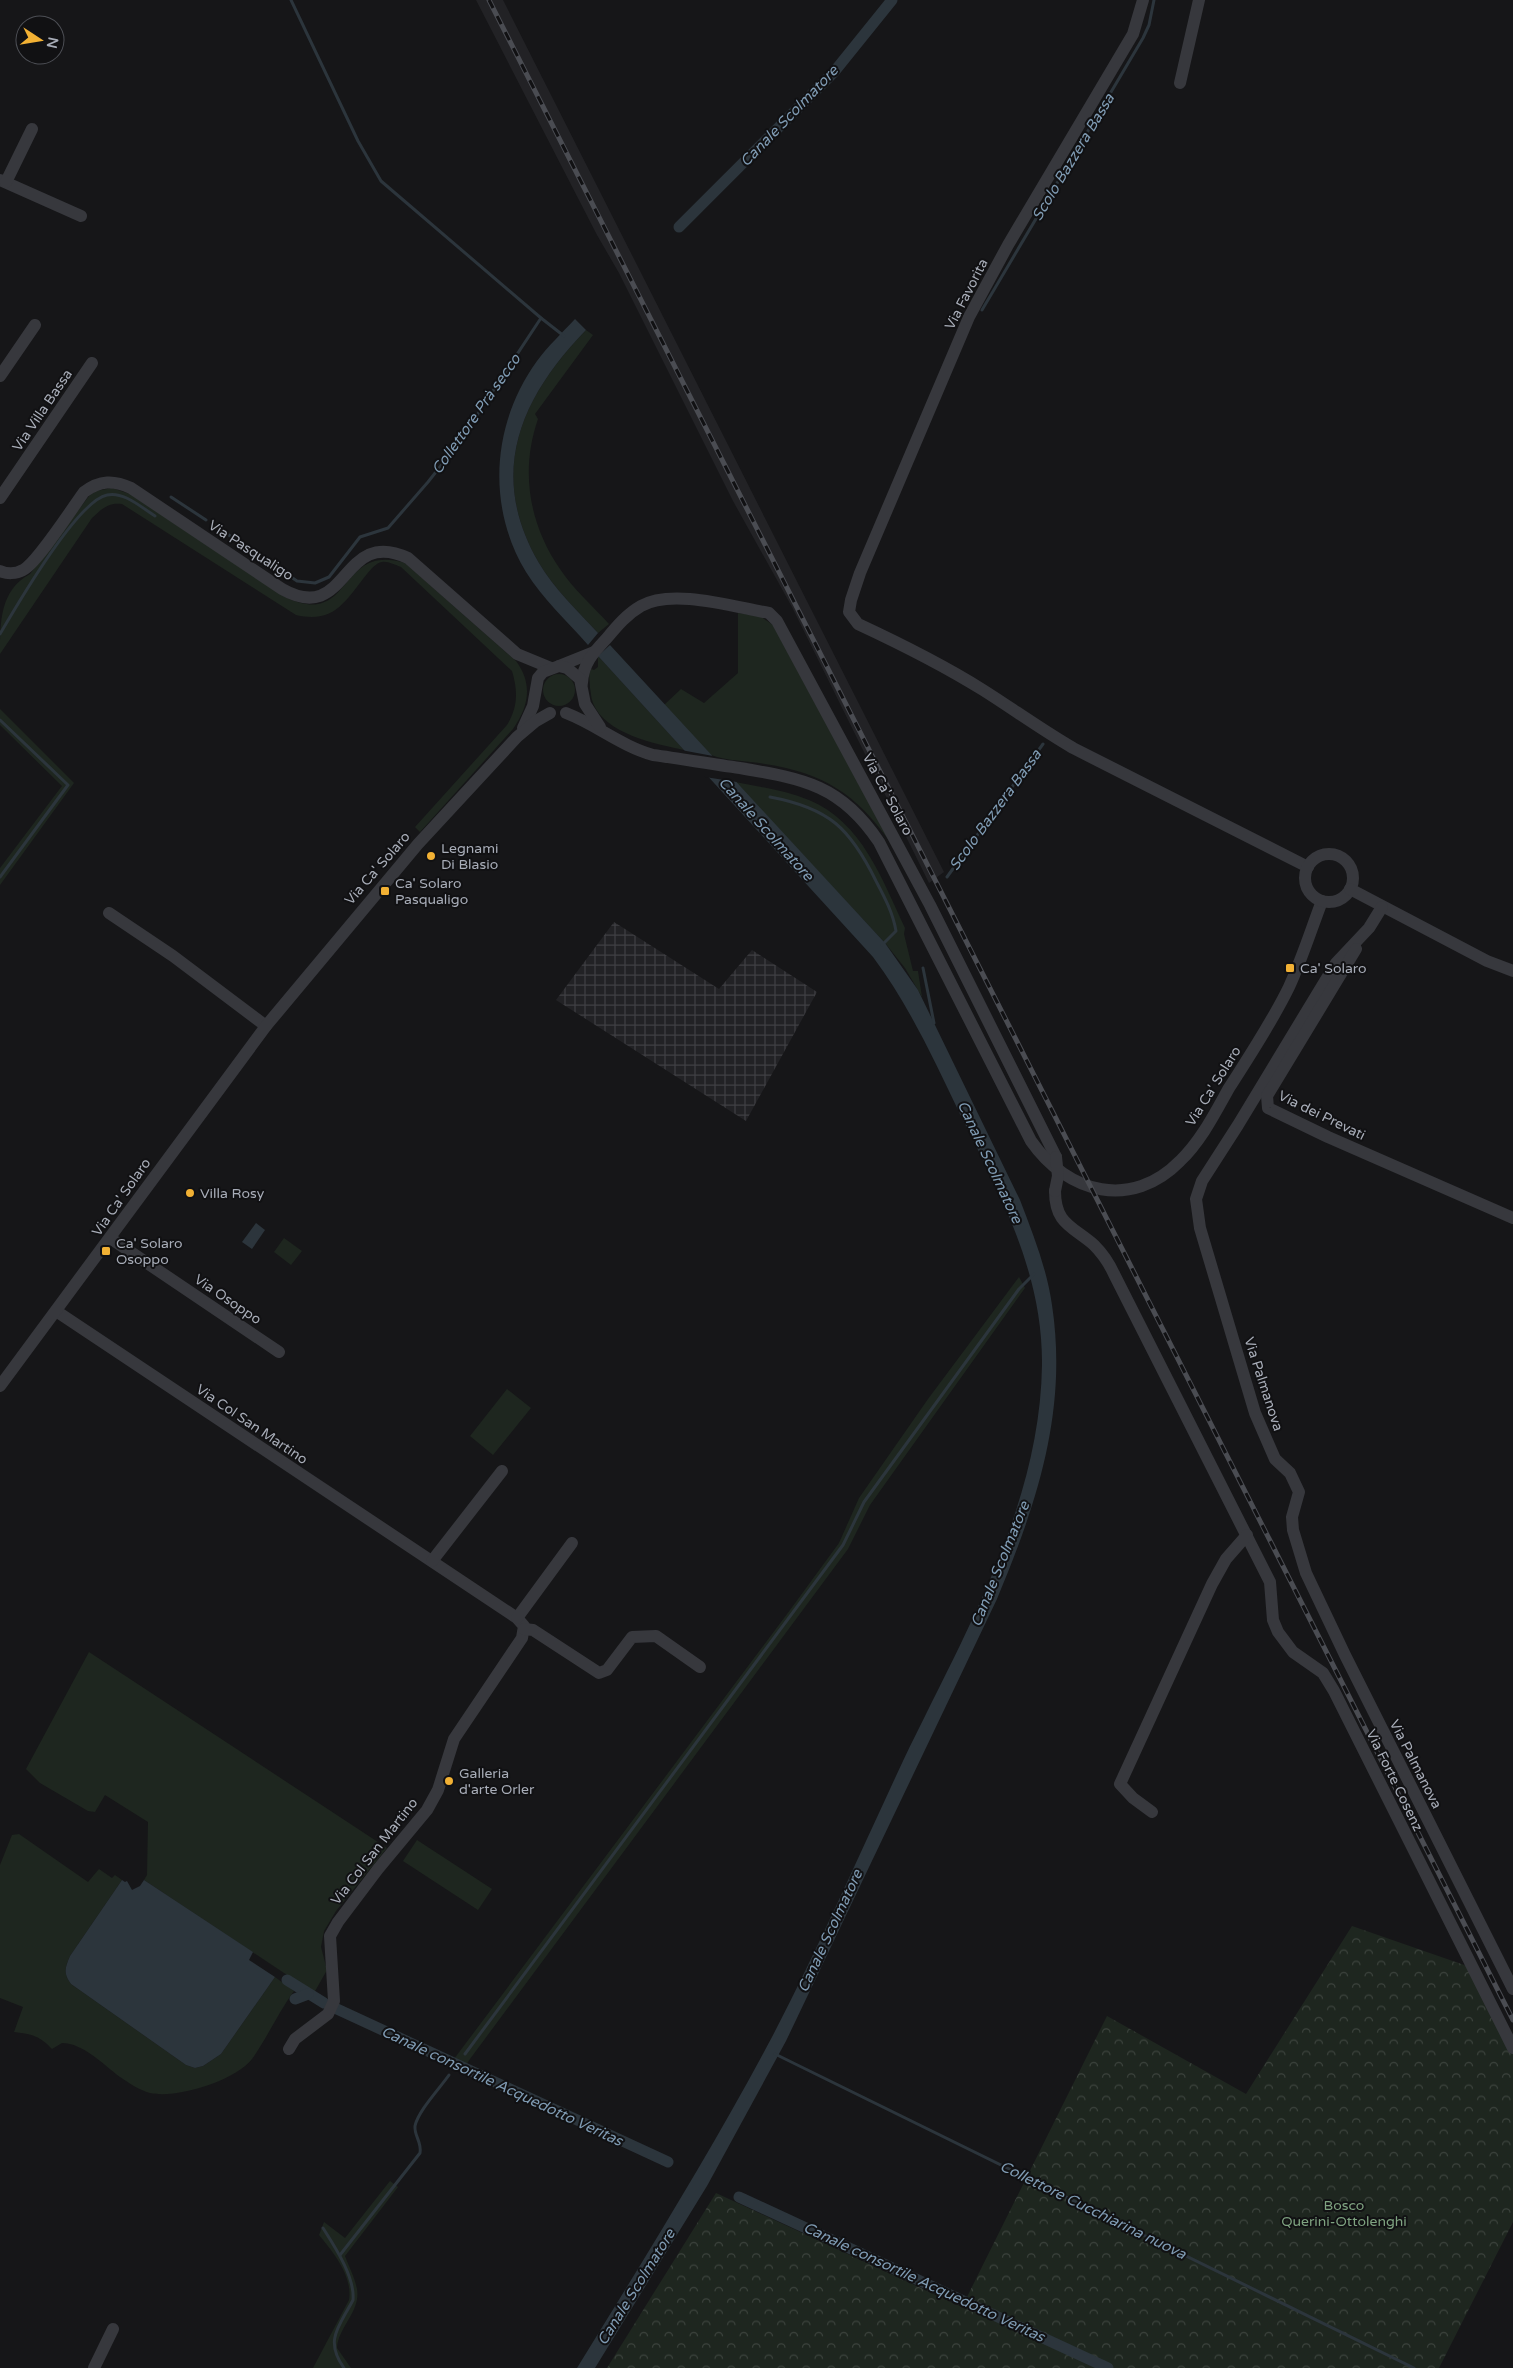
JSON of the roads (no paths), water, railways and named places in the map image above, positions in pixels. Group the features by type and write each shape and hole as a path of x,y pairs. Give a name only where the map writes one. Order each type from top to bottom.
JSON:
{"street":[{"name":"Via Favorita","path":"1143,0 1133,34 1008,246 969,317 860,573 849,612 858,624 915,651 963,678 1038,728 1088,756 1308,867"},
{"path":"1180,83 1199,0"},
{"path":"32,129 3,181 81,216"},
{"path":"0,376 35,325"},
{"name":"Via Villa Bassa","path":"0,498 92,364"},
{"name":"Via Pasqualigo","path":"0,572 15,573 24,570 84,492 102,482 113,482 132,488 282,589 301,597 310,598 327,593 335,587 362,557 370,553 382,551 401,554 408,558 517,654 535,690"},
{"name":"Via Ca' Solaro","path":"566,713 579,703 585,666 594,652 636,610 663,598 687,599 769,613 777,621 930,905 1056,1157 1058,1176 1055,1202 1067,1226 1093,1245 1114,1274 1246,1535"},
{"name":"Via Ca' Solaro","path":"517,737 529,718 535,690 543,672 594,652"},
{"name":"Via Pasqualigo","path":"517,654 555,667"},
{"name":"Via Ca' Solaro","path":"555,667 574,672 591,716 602,730"},
{"path":"535,690 537,702 550,713"},
{"name":"Via Ca' Solaro","path":"0,1386 110,1238 204,1106 266,1026 418,844 517,737 536,721 550,713 566,713 602,730 621,743 636,750 786,776 813,784 848,805 869,826 903,887 1032,1141 1049,1163 1061,1173 1085,1186 1118,1190 1136,1188 1153,1181 1180,1162 1208,1124 1289,987 1322,901"},
{"path":"1325,855 1339,857 1345,861 1352,874 1350,889 1335,901 1322,901 1308,891 1305,875 1308,867 1312,861 1325,855"},
{"path":"1350,889 1487,961 1513,971"},
{"name":"Via Palmanova","path":"1382,907 1359,938 1336,963 1202,1181 1196,1199 1200,1228 1256,1413 1276,1459 1290,1473 1299,1492 1292,1517 1293,1530 1306,1573 1345,1655 1513,1989"},
{"path":"109,912 173,956 266,1026"},
{"name":"Via dei Prevati","path":"1359,938 1360,944 1268,1096 1268,1108 1328,1137 1513,1218"},
{"name":"Via Osoppo","path":"110,1238 279,1352"},
{"name":"Via Col San Martino","path":"56,1311 432,1561 521,1624"},
{"path":"432,1561 502,1471"},
{"path":"1152,1812 1133,1798 1120,1784 1212,1584 1226,1559 1246,1535"},
{"name":"Via Forte Cosenz","path":"1246,1535 1270,1582 1273,1620 1278,1632 1293,1652 1323,1673 1334,1692 1513,2048"},
{"name":"Via Col San Martino","path":"288,2049 295,2038 328,2014 334,2001 334,1983 329,1950 330,1936 378,1869 427,1810 438,1790 454,1739 522,1638 521,1624 572,1543"},
{"path":"521,1624 599,1673 607,1670 632,1638 639,1637 656,1636 700,1667"},
{"path":"94,2368 113,2329"}],"water":[{"path":"575,319 586,330 563,356 544,383 528,410 518,439 514,468 515,499 523,530 545,573 598,633 588,645 548,601 526,572 513,547 500,493 500,465 503,438 511,411 522,385 537,361"},
{"path":"610,645 885,943 918,990 1020,1200 1035,1239 1047,1278 1052,1305 1056,1344 1056,1382 1046,1456 1012,1563 997,1599 786,2041 707,2186 595,2368 577,2368 702,2163 772,2037 973,1618 1013,1520 1028,1469 1038,1418 1042,1365 1040,1331 1035,1298 1027,1266 1004,1204 941,1073 898,994 873,957 598,656"},
{"path":"256,1223 265,1230 252,1249 242,1242"},
{"path":"122,1880 127,1881 132,1890 140,1886 144,1880 253,1952 249,1960 275,1977 221,2054 203,2066 195,2068 186,2065 71,1984 67,1977 66,1967 70,1956"}],"waterway":[{"path":"291,0 358,141 381,181 541,318"},
{"name":"Canale Scolmatore","path":"679,227 834,72 892,0"},
{"name":"Scolo Bazzera Bassa","path":"982,310 1143,38 1149,25 1154,0"},
{"name":"Collettore Prà secco","path":"214,525 297,581 315,583 329,577 360,537 388,528 428,482 458,444 541,318 564,336"},
{"name":"Collettore Prà secco","path":"0,634 64,534 94,502 107,495 119,495 155,516"},
{"name":"Collettore Prà secco","path":"171,497 206,520"},
{"name":"Collettore Prà secco","path":"0,720 68,785 0,877"},
{"name":"Scolo Bazzera Bassa","path":"947,877 1043,744"},
{"path":"770,797 808,807 823,814 847,834 857,847 891,912 895,924 896,931 882,945"},
{"name":"Scolo Bazzera Bassa","path":"923,968 934,1023"},
{"path":"465,2054 843,1545 864,1502 1019,1289 1034,1274"},
{"name":"Canale consortile Acquedotto Veritas","path":"287,1980 324,2003"},
{"path":"295,1999 308,1994"},
{"name":"Canale consortile Acquedotto Veritas","path":"337,2009 668,2162"},
{"name":"Collettore Cucchiarina nuova","path":"775,2054 1414,2368"},
{"path":"340,2255 420,2153 415,2130 417,2120 449,2075"},
{"name":"Canale consortile Acquedotto Veritas","path":"739,2197 1108,2368"},
{"path":"323,2228 348,2272 353,2291 353,2300 339,2326 334,2341 338,2358 344,2368"}],"railway":[{"path":"489,0 1513,2020"}],"place":[{"name":"Legnami Di Blasio","path":"431,856"},
{"name":"Ca' Solaro Pasqualigo","path":"385,891"},
{"name":"Ca' Solaro","path":"1290,968"},
{"name":"Villa Rosy","path":"190,1193"},
{"name":"Ca' Solaro Osoppo","path":"106,1251"},
{"name":"Galleria d'arte Orler","path":"449,1781"}],"park label":[{"name":"Bosco Querini-Ottolenghi","path":"1344,2214"}]}
